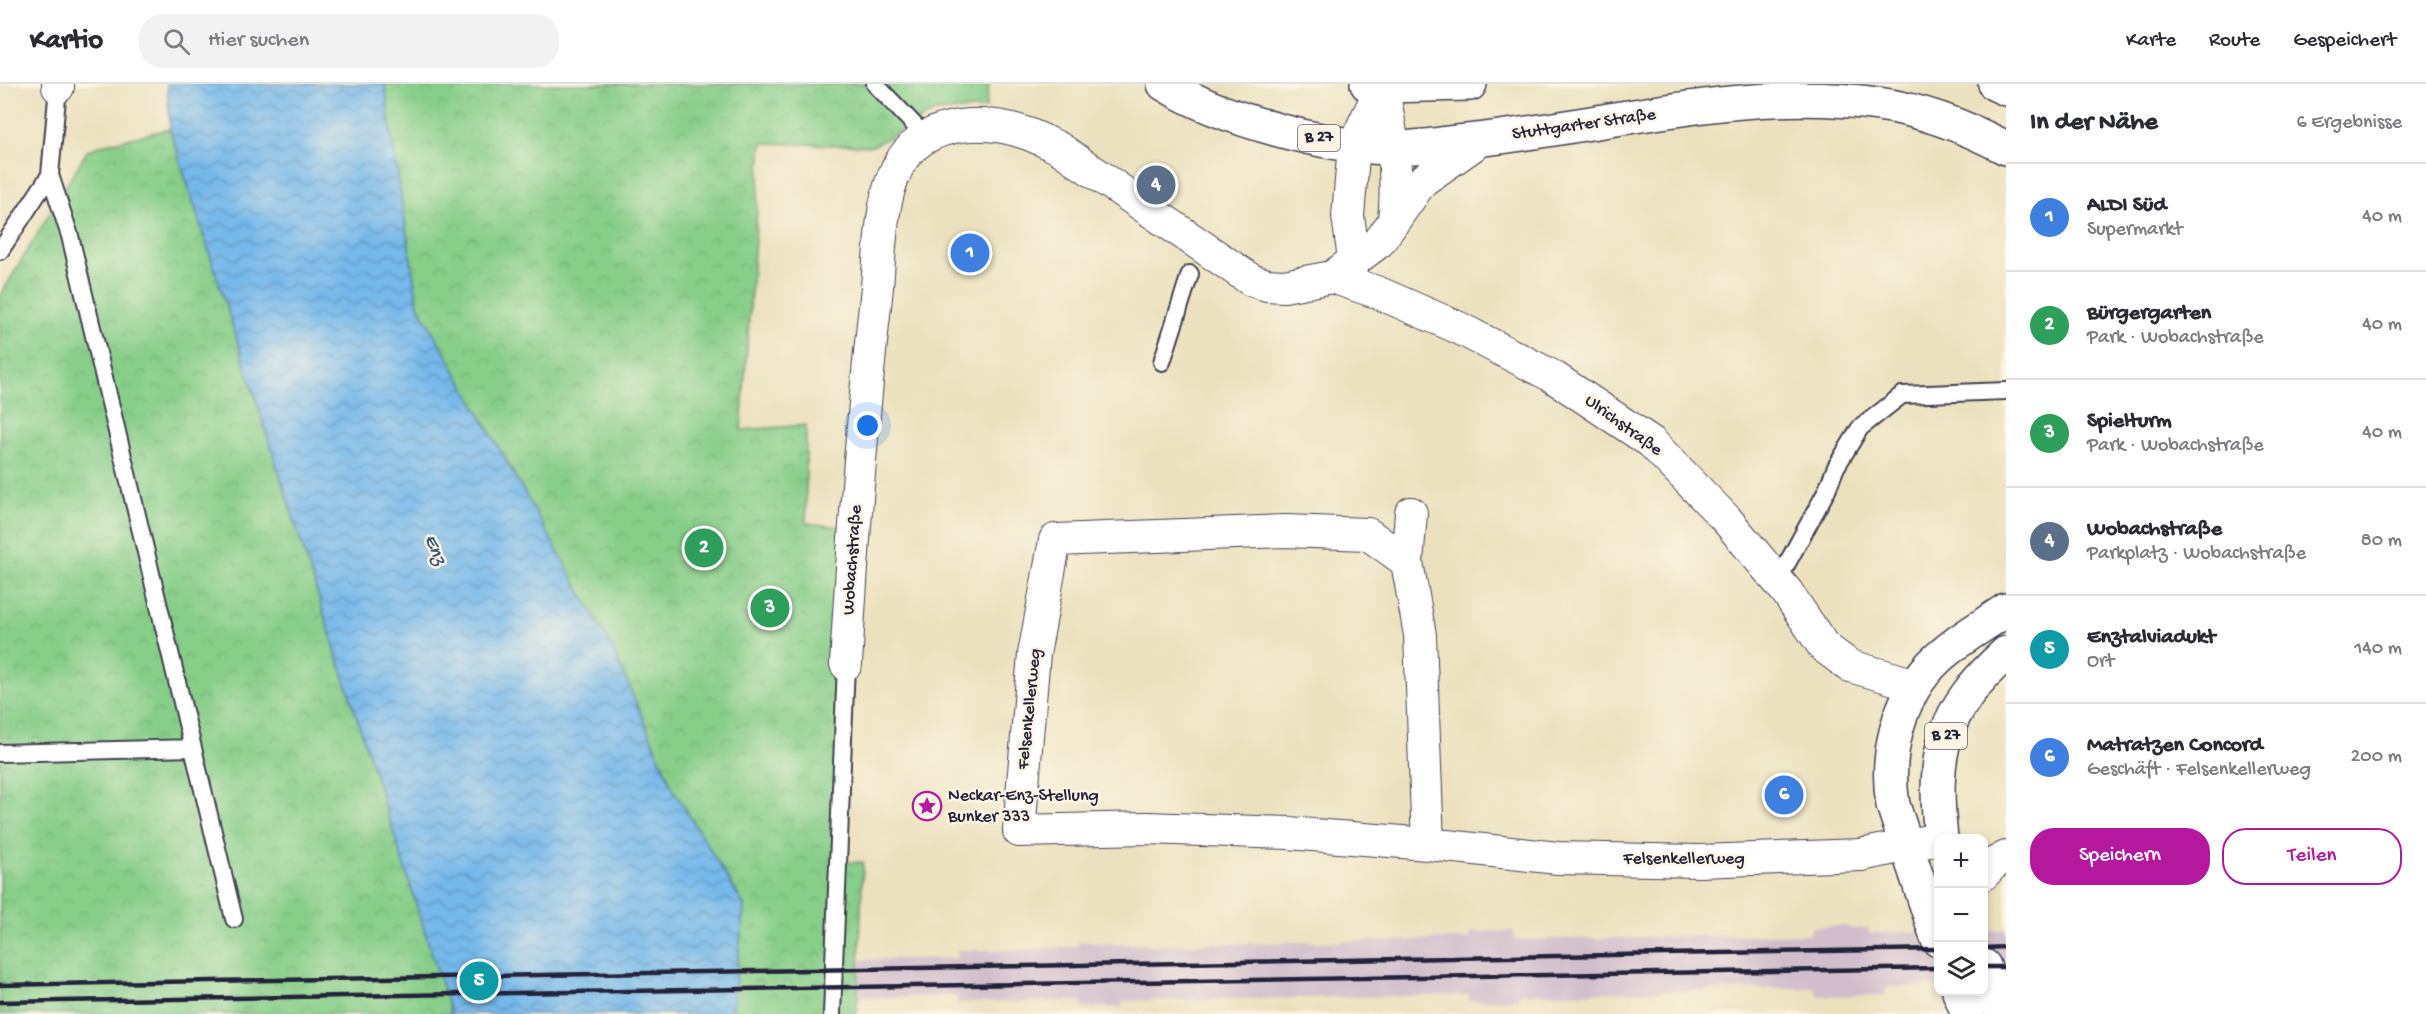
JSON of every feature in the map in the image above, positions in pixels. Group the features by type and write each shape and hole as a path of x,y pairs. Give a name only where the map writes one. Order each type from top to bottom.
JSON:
{"main road":[{"name":"Stuttgarter Straße","path":"1164,84 1216,110 1253,122 1354,145 1395,148 1482,139 1751,101 1810,100 1878,104 1912,111 1943,120 2006,148"},
{"path":"1375,85 1470,84"},
{"path":"1995,84 2006,89"},
{"name":"B 27","path":"1934,928 1893,805 1890,772 1893,742 1900,717 1916,686 1931,665 2006,610"},
{"name":"B 27","path":"1940,834 1938,784 1940,752 1950,724 1965,698 1987,670 2006,653"},
{"path":"1988,979 2002,1014"},
{"path":"1961,996 1968,1014"}],"street":[{"path":"1343,268 1354,145 1375,85"},
{"path":"1375,85 1395,148 1397,193 1394,220"},
{"name":"Wobachstraße","path":"846,664 866,380 885,205 894,172 907,153 926,137 955,127 975,125 992,125 1025,133 1059,148 1251,280 1267,285 1284,285 1343,268 1379,242 1422,181 1482,139"},
{"name":"Ulrichstraße","path":"1343,268 1379,293 1459,328 1552,376 1651,442 1726,519 1778,580 1824,647 1850,666 1916,686"},
{"path":"1411,513 1407,562 1420,635 1428,844"},
{"name":"Felsenkellerweg","path":"1407,562 1368,534 1285,531 1055,540 1034,654 1018,831 1148,828 1288,833 1428,844 1558,858 1700,861 1862,855 1934,841"}],"lane":[{"path":"875,84 926,137"},
{"path":"58,86 50,175 70,236 234,919"},
{"path":"0,251 50,175"},
{"path":"1162,362 1190,274"},
{"path":"1778,580 1826,492 1836,466 1860,428 1902,395 2006,391"},
{"name":"Wobachstraße","path":"832,1014 846,664"},
{"path":"0,753 193,748"}],"shaded area":[{"path":"1811,927 1869,928 1869,933 1934,932 1934,986 1886,987 1886,995 1816,996 1815,988 1519,994 1518,999 1469,1001 1469,995 1123,1001 1122,1007 1083,1008 1082,1001 958,1003 957,996 0,1012 0,975 957,958 957,950 1024,950 1078,946 1078,942 1151,945 1470,939 1471,932 1514,931 1514,940 1811,934"},
{"path":"2006,930 2006,984 1988,985 1988,931"}],"green space":[{"path":"385,84 989,84 986,108 934,112 873,146 762,143 741,430 806,425 806,523 855,529 838,863 863,862 857,1014 732,1014 744,905 674,791 612,647 418,305"},
{"path":"170,129 451,1014 0,1014 0,296 87,151 101,145"}],"water":[{"name":"Enz","path":"167,84 385,84 418,305 612,647 674,791 744,905 732,1014 451,1014 170,129"}],"railway":[{"path":"1988,948 2006,947"},
{"path":"0,985 1934,949"},
{"path":"1988,967 2006,967"},
{"path":"0,1002 1934,968"}],"place":[{"name":"Wobachstraße","path":"1156,185"},
{"name":"ALDI Süd","path":"970,253"},
{"name":"Bürgergarten","path":"704,548"},
{"name":"Spielturm","path":"770,608"},
{"name":"Matratzen Concord","path":"1784,795"},
{"name":"Neckar-Enz-Stellung Bunker 333","path":"927,806"},
{"name":"Enztalviadukt","path":"479,981"}]}
